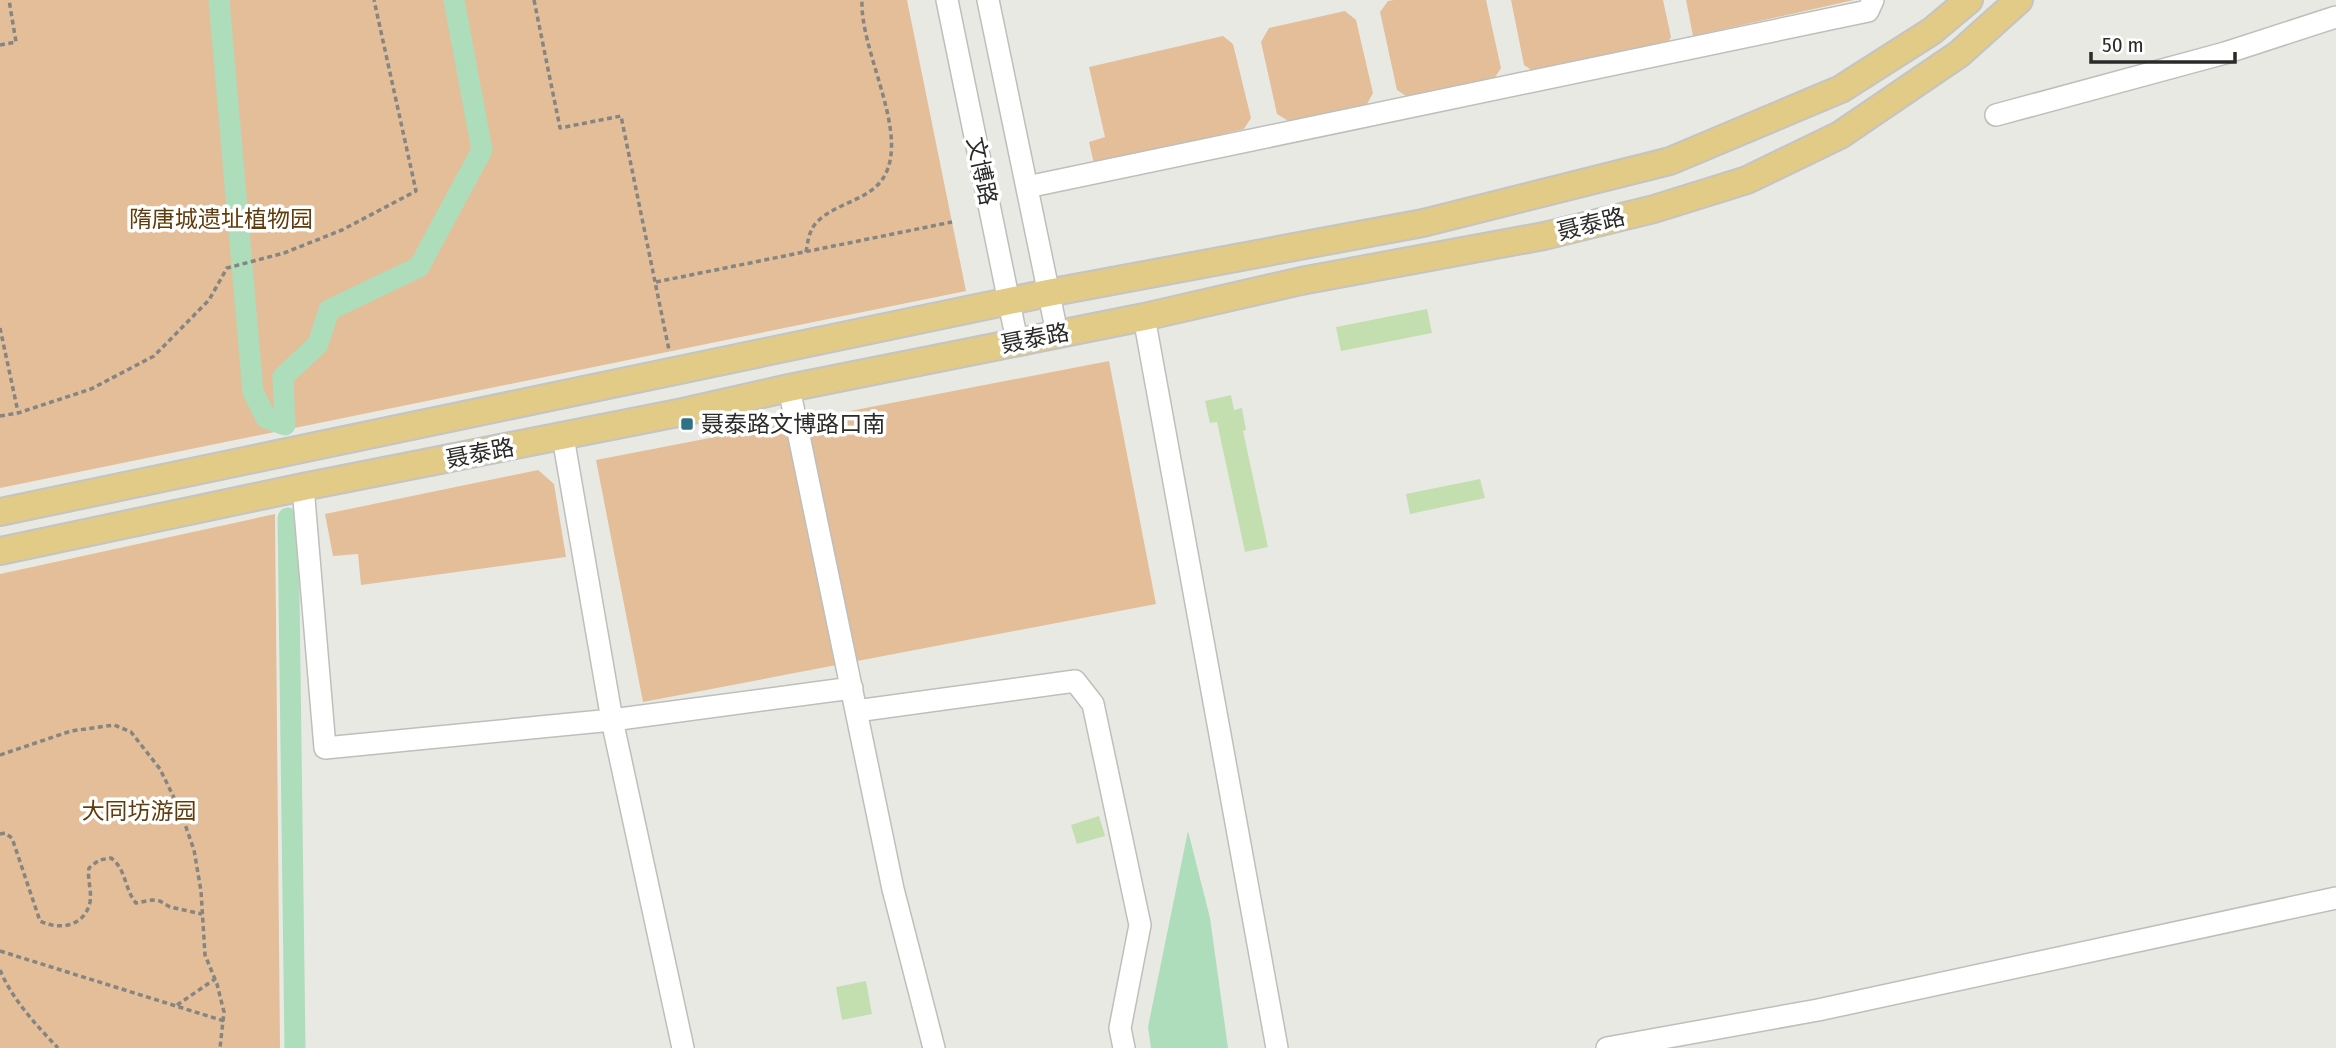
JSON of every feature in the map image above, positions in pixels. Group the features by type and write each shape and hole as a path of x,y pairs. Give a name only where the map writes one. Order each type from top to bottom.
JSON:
{"main road":[{"name":"聂泰路","path":"0,512 1048,293 1423,223 1670,161 1841,89 1932,32 1969,0"},
{"name":"聂泰路","path":"0,551 1144,317 1301,281 1544,236 1654,209 1747,180 1840,135 1959,54 2019,0"}],"street":[{"name":"文博路","path":"947,0 1017,341"},
{"name":"文博路","path":"988,0 1057,334"},
{"path":"1027,187 1868,11 1873,0"},
{"path":"1996,115 2225,53 2336,17"},
{"path":"1144,317 1277,1048"},
{"path":"789,388 894,889 934,1048"},
{"path":"563,437 612,720 683,1048"},
{"path":"303,487 325,748 612,720 852,688"},
{"path":"856,711 1076,681 1093,704 1140,925 1120,1028 1124,1048"},
{"path":"1607,1048 1818,1010 2336,898"}],"path":[{"path":"0,45 16,42 9,0"},
{"path":"0,416 18,413 91,389 154,356 209,300 227,268 284,253 342,230 416,191 374,0"},
{"path":"534,0 560,128 621,116 673,372"},
{"path":"806,252 816,223 833,210 862,198 878,185 888,169 891,149 888,125 878,77 864,32 862,0"},
{"path":"655,282 952,222"},
{"path":"0,328 18,413"},
{"path":"0,755 71,732 114,725 131,732 160,769 180,810 194,850 205,955 224,1012 220,1048"},
{"path":"0,834 5,833 12,838 40,921 54,928 71,925 83,915 90,904 89,868 99,860 111,858 119,864 136,903 160,901 170,907 202,914"},
{"path":"0,951 224,1021"},
{"path":"0,970 5,982 35,1023 58,1048"},
{"path":"176,1006 215,979"}],"green space":[{"name":"隋唐城遗址植物园","path":"0,0 907,0 966,291 0,488"},
{"path":"1486,0 1501,68 1494,79 1409,98 1397,90 1380,12 1388,1"},
{"path":"1511,0 1663,0 1671,37 1665,47 1537,74 1524,65"},
{"path":"1686,0 1854,0 1693,36"},
{"path":"1345,11 1356,20 1373,93 1367,104 1290,122 1277,114 1261,42 1269,28"},
{"path":"1223,36 1233,44 1251,118 1244,129 1094,164 1089,142 1105,137 1089,67"},
{"path":"1109,361 1156,604 643,702 596,460"},
{"path":"538,470 554,484 566,557 361,585 358,554 333,556 325,514"},
{"name":"大同坊游园","path":"275,514 280,1048 0,1048 0,574"}],"shaded area":[{"path":"1188,831 1210,918 1228,1048 1151,1048 1148,1027"}],"building":[{"path":"1427,309 1432,333 1341,351 1336,327"},
{"path":"1231,395 1234,410 1242,408 1246,430 1243,431 1268,547 1245,552 1217,422 1210,423 1205,401"},
{"path":"1480,479 1485,498 1410,514 1406,494"},
{"path":"1099,816 1105,836 1077,844 1071,825"},
{"path":"866,981 872,1014 842,1020 836,987"}],"waterway":[{"path":"219,0 253,392 266,418 285,425 283,377 318,344 329,310 419,267 482,150 454,0"},
{"path":"288,518 295,1048"}],"place":[{"name":"聂泰路文博路口南","path":"687,424"}]}
